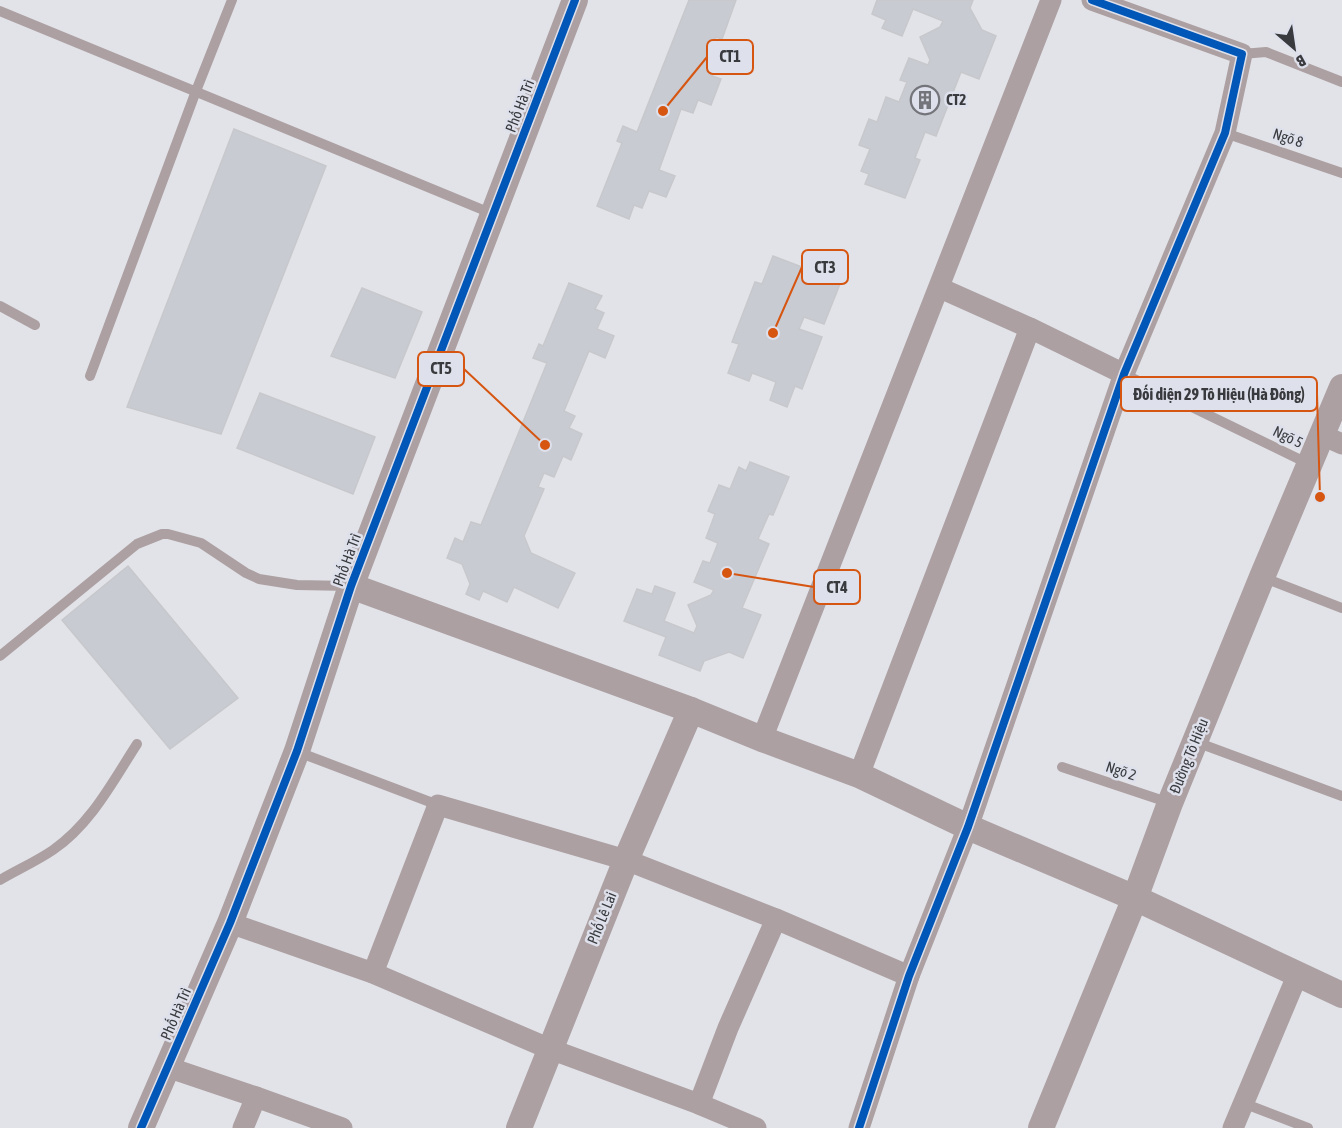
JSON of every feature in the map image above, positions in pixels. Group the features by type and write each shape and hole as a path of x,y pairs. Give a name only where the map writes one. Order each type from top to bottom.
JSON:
{"street":[{"name":"Phố Hà Trì","path":"141,1128 230,923 297,751 351,586 575,0"},
{"path":"762,740 1052,0"},
{"path":"859,1128 909,976 968,827 1124,374 1225,133 1242,54 1092,0"},
{"path":"940,288 1030,328 1124,374"},
{"path":"859,775 1030,328"},
{"name":"Đường Tô Hiệu","path":"1041,1128 1136,898 1170,803 1262,577 1310,464 1332,439 1342,387"},
{"path":"351,586 690,710 762,740 859,775 968,827 1136,898 1297,976 1342,995"},
{"name":"Phố Lê Lai","path":"519,1128 626,860 690,710"},
{"path":"373,973 438,805 626,860 776,919 909,976"},
{"path":"699,1104 728,1028 776,919"},
{"path":"230,923 373,973 550,1049 699,1104 756,1128"},
{"path":"1233,1128 1297,976"},
{"path":"167,1067 336,1127"},
{"path":"243,1128 256,1097"}],"lane":[{"path":"90,376 232,0"},
{"path":"0,11 493,214"},
{"path":"1242,54 1266,52 1342,81"},
{"name":"Ngõ 8","path":"1225,133 1342,173"},
{"path":"0,306 35,325"},
{"name":"Ngõ 5","path":"1124,374 1310,464"},
{"path":"0,656 137,544 162,534 201,543 259,579 297,585 351,586"},
{"path":"1262,577 1342,608"},
{"path":"1196,741 1342,796"},
{"path":"0,880 53,850 76,830 96,807 137,744"},
{"path":"297,751 438,805"},
{"name":"Ngõ 2","path":"1062,767 1170,803"},
{"path":"1243,1103 1308,1128"}],"building":[{"path":"689,0 736,0 722,39 716,37 711,51 720,55 712,76 721,79 711,105 698,100 693,113 681,109 659,170 675,176 666,197 649,191 642,208 634,205 629,219 597,206 622,143 617,141 623,126 637,132"},
{"name":"CT2","path":"877,0 973,0 970,8 982,30 996,36 979,79 961,72 936,136 925,132 915,158 920,160 905,198 865,184 869,174 861,171 870,149 859,145 869,119 877,122 886,97 899,102 907,82 900,80 909,58 928,65 930,60 920,37 940,27 943,21 913,9 902,36 882,28 886,20 872,14"},
{"path":"234,129 326,166 221,434 127,407"},
{"path":"822,254 841,261 832,282 840,284 824,324 804,317 799,329 822,337 802,389 795,386 787,407 770,400 776,382 752,373 749,381 728,373 739,344 732,342 755,282 762,284 773,256 815,272"},
{"path":"569,283 602,296 595,309 604,313 597,329 614,336 605,358 589,351 564,411 575,416 569,428 582,434 571,460 563,456 554,477 544,473 538,487 544,489 524,536 531,553 575,573 558,608 514,587 507,602 483,591 479,600 466,594 470,584 462,564 447,558 455,538 463,542 471,522 481,525 547,363 533,358 539,344 543,346"},
{"path":"362,288 422,312 395,378 331,356"},
{"path":"260,393 375,437 353,494 237,448"},
{"path":"750,462 789,477 773,515 769,514 758,539 769,544 742,608 761,615 743,658 729,652 704,661 700,671 659,655 666,637 624,621 637,589 652,594 655,586 675,593 664,621 694,633 697,626 688,605 711,595 714,590 694,582 703,561 710,563 718,543 706,538 715,514 708,511 719,485 730,489 739,467 746,471"},
{"path":"128,566 238,698 170,749 62,620"}],"cycle path":[{"path":"141,1128 230,923 297,751 351,586 575,0"},
{"path":"859,1128 909,976 968,827 1124,374 1225,133 1242,54 1092,0"}],"place":[{"name":"CT2","path":"925,100"},
{"name":"CT1","path":"663,111"},
{"name":"CT3","path":"773,333"},
{"name":"CT5","path":"545,445"},
{"name":"Đối diện 29 Tô Hiệu (Hà Đông)","path":"1320,497"},
{"name":"CT4","path":"727,573"}]}
